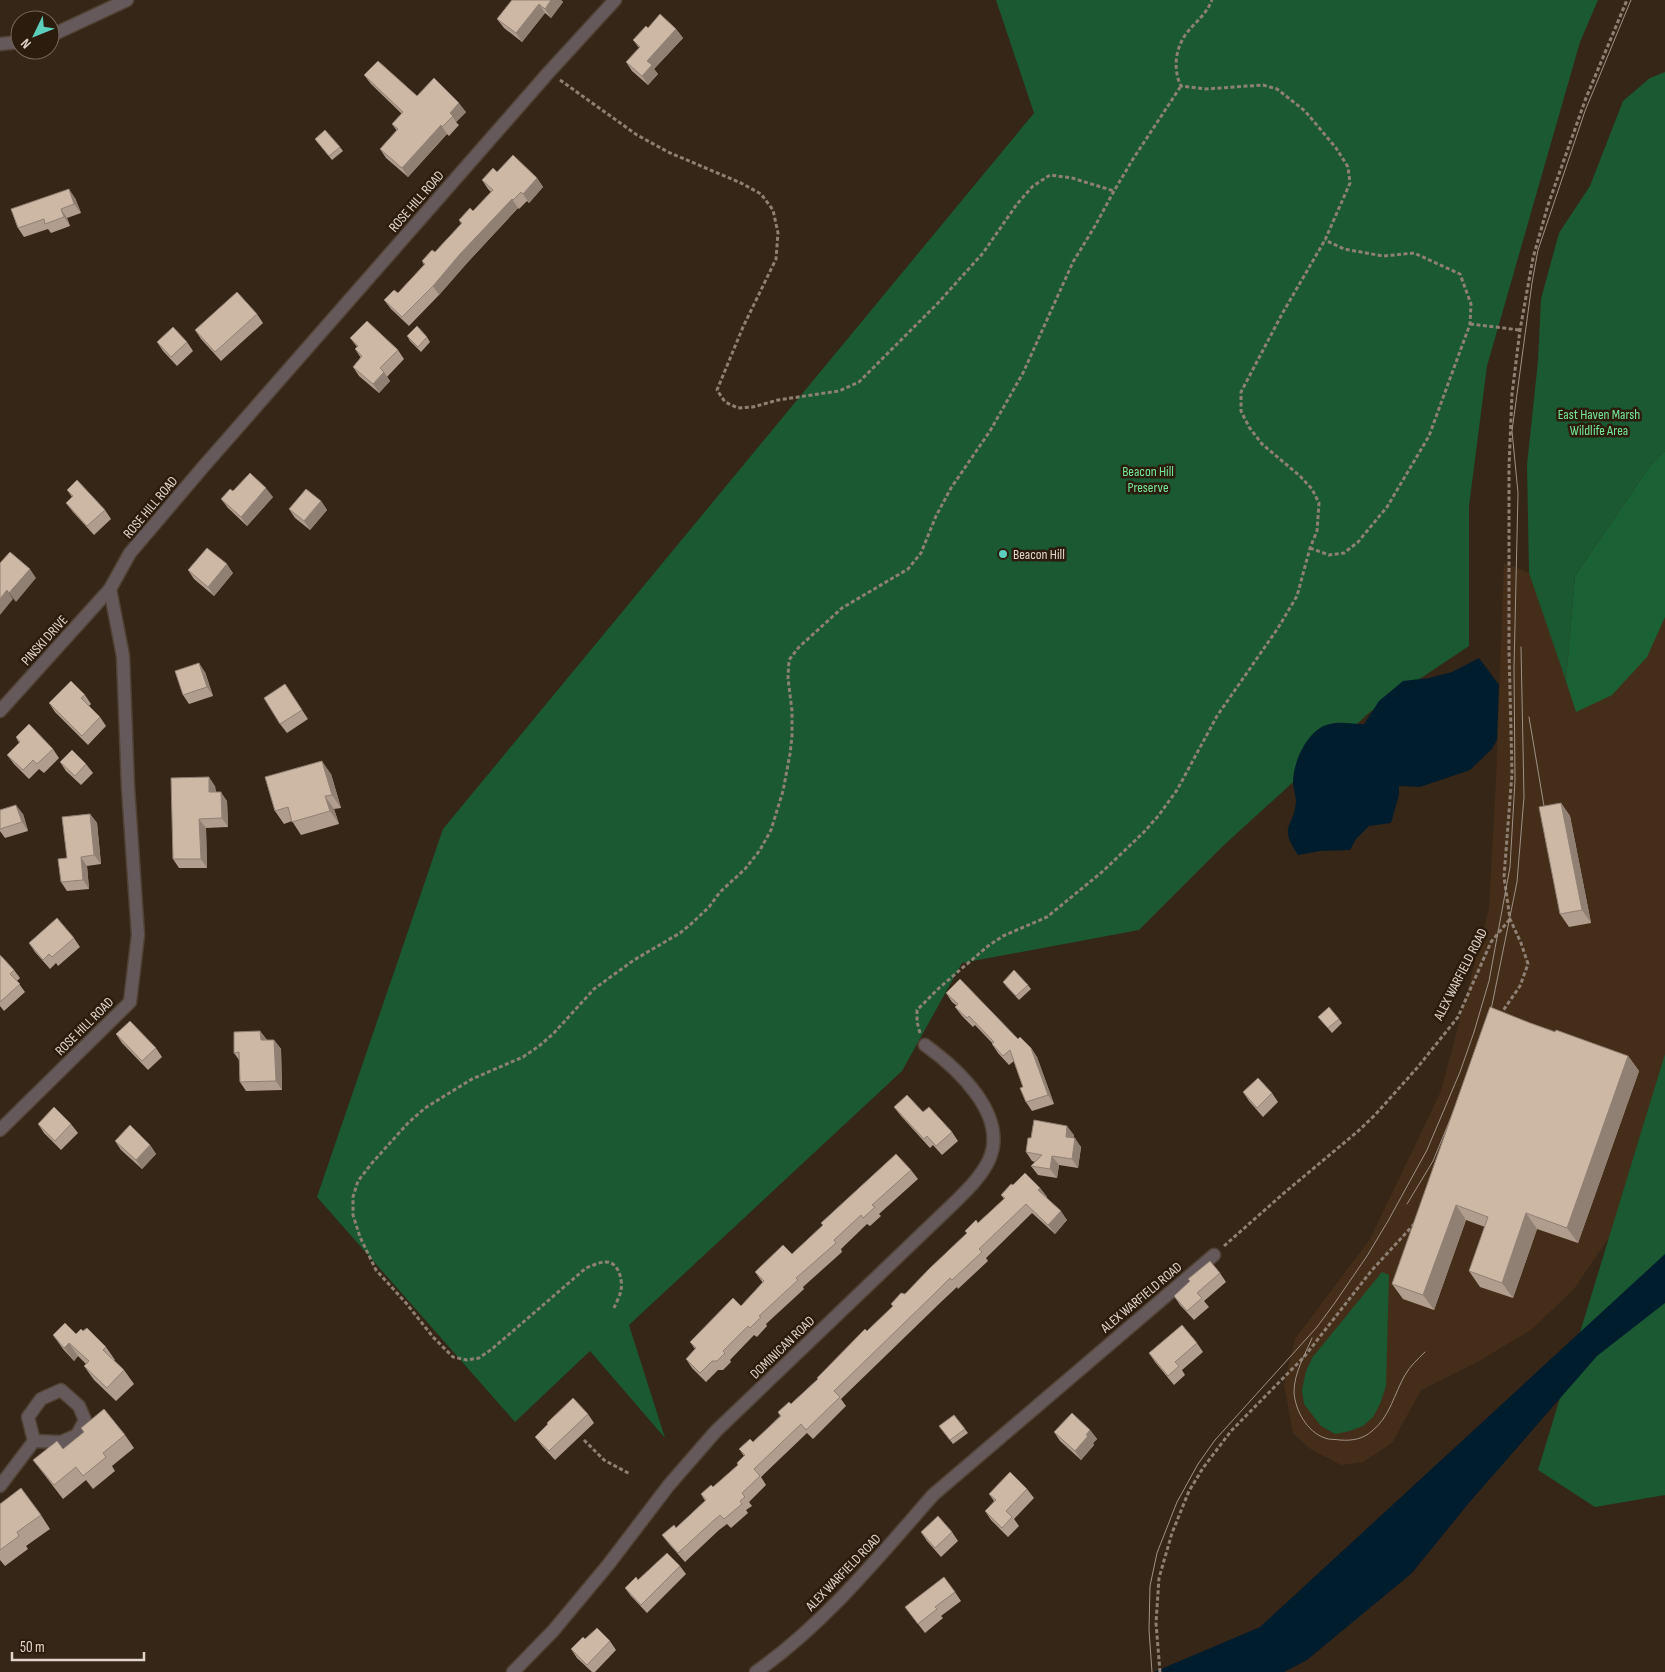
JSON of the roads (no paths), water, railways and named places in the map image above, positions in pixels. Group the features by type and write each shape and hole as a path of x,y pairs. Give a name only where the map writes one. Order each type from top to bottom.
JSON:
{"street":[{"path":"60,31 127,0"},
{"name":"ROSE HILL ROAD","path":"0,1130 130,1002 138,935 128,787 123,656 110,589 130,553 204,466 549,72 615,0"},
{"name":"PINSKI DRIVE","path":"0,711 110,589"},
{"name":"DOMINICAN ROAD","path":"513,1672 559,1624 608,1565 669,1485 716,1431 953,1204 983,1172 992,1151 992,1130 989,1116 981,1101 963,1078 944,1059 925,1045"},
{"name":"ALEX WARFIELD ROAD","path":"756,1672 785,1650 825,1614 899,1535 933,1495 1214,1255"},
{"path":"61,1390 79,1406 85,1420 77,1435 61,1442 34,1441 28,1417 41,1399 61,1390"},
{"path":"0,1486 34,1441"}],"water":[{"path":"1479,658 1499,685 1497,740 1492,749 1470,770 1420,787 1399,786 1399,795 1391,823 1369,826 1356,839 1350,850 1320,851 1298,855 1292,845 1288,832 1296,802 1293,785 1294,774 1303,747 1315,732 1322,727 1334,723 1364,724 1379,701 1403,681 1429,678 1452,672"},
{"path":"1665,1254 1665,1303 1597,1356 1468,1504 1412,1573 1307,1660 1284,1672 1154,1672 1260,1627"}],"tram line":[{"path":"1152,1672 1149,1630 1150,1586 1157,1553 1177,1502 1198,1464 1215,1440 1317,1327 1367,1256 1388,1221 1427,1150 1460,1072 1489,981 1510,867 1515,780 1514,668 1518,493 1512,431 1532,283 1538,250 1585,111 1631,0"},
{"path":"1487,1021 1492,1005 1517,882 1524,797 1521,647"},
{"path":"1529,717 1546,818"},
{"path":"1407,1204 1433,1161 1454,1110"},
{"path":"1312,1338 1300,1364 1294,1385 1295,1399 1303,1420 1313,1431 1327,1439 1353,1440 1361,1438 1372,1431 1383,1419 1407,1372 1425,1352"}],"place":[{"name":"Beacon Hill","path":"1003,554"}],"park label":[{"name":"East Haven Marsh Wildlife Area","path":"1599,422"},
{"name":"Beacon Hill Preserve","path":"1148,480"}]}
